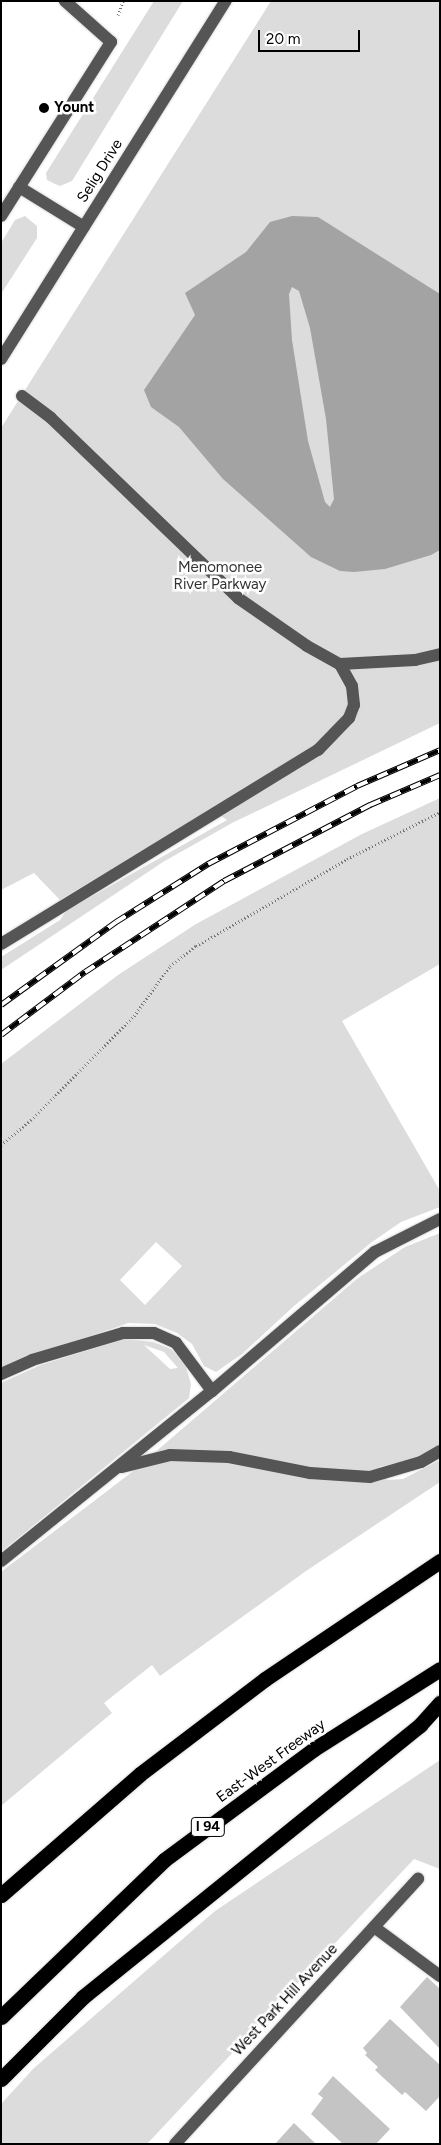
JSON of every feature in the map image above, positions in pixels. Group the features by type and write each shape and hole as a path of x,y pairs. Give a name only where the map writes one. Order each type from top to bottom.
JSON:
{"highway":[{"path":"1,1894 140,1774 257,1685 440,1561"},
{"name":"East-West Freeway","path":"1,2017 164,1860 314,1749 440,1668"},
{"path":"1,2079 83,1997 420,1725 440,1703"}],"street":[{"path":"1,216 111,42 65,1"},
{"name":"Selig Drive","path":"1,358 226,1"},
{"path":"19,188 84,227"},
{"path":"1,944 318,750 349,718 354,704 352,686 340,664 270,622 238,598 51,418 22,396"},
{"path":"340,664 415,660 440,654"},
{"path":"1,1561 212,1391 375,1252 440,1219"},
{"path":"1,1374 32,1360 124,1333 154,1333 176,1343 212,1391"},
{"path":"117,1468 170,1455 229,1457 310,1473 370,1477 421,1462 440,1450"},
{"name":"West Park Hill Avenue","path":"175,2144 418,1879"},
{"path":"374,1927 440,1976"}],"path":[{"path":"1,1145 31,1120 134,1016 152,995 170,966 196,946 347,858 440,812"}],"green space":[{"path":"154,1 183,1 72,181 60,186 47,180 46,173"},
{"name":"Menomonee River Parkway","path":"271,1 440,1 440,723 232,823 163,862 1,970 1,957 60,920 66,911 227,820 211,809 60,900 34,873 1,890 1,428"},
{"path":"25,216 37,226 37,238 1,294 1,243 15,220"},
{"path":"440,798 440,964 342,1021 440,1191 440,1207 401,1222 372,1242 294,1306 242,1354 216,1372 204,1366 192,1344 177,1333 155,1324 128,1323 1,1367 1,1064 118,975 196,924 362,834","holes":["156,1242 182,1266 145,1305 120,1280"]},
{"path":"440,1233 440,1449 412,1460 379,1467 387,1480 403,1479 440,1460 440,1482 306,1571 160,1676 152,1665 104,1703 112,1713 1,1806 1,1572 132,1472 358,1278 405,1247"},
{"path":"124,1339 153,1342 171,1349 185,1364 191,1384 189,1398 1,1552 1,1383 41,1365","holes":["144,1345 164,1352 178,1368 170,1369"]},
{"path":"440,1760 440,1869 414,1859 147,2144 1,2144 1,2104 34,2068 215,1911"}],"shaded area":[{"path":"292,216 318,217 440,294 440,550 431,555 385,569 354,572 340,571 311,557 223,479 179,427 151,407 144,390 195,315 185,293 246,252 270,222","holes":["292,287 299,291 310,328 326,419 334,499 330,507 325,502 308,441 292,340 289,294"]}],"building":[{"path":"427,1977 440,1989 440,2049 400,2007"},
{"path":"390,2019 440,2065 440,2096 426,2111 405,2092 402,2095 375,2070 378,2067 365,2055 367,2053 363,2048"},
{"path":"333,2076 390,2129 376,2144 343,2144 311,2114 323,2098 318,2094"},
{"path":"294,2123 316,2144 275,2144"}],"railway":[{"path":"1,1005 116,922 208,864 357,786 440,750"},
{"path":"1,1035 85,972 224,881 370,805 440,775"}],"place":[{"name":"Yount","path":"44,108"}]}
